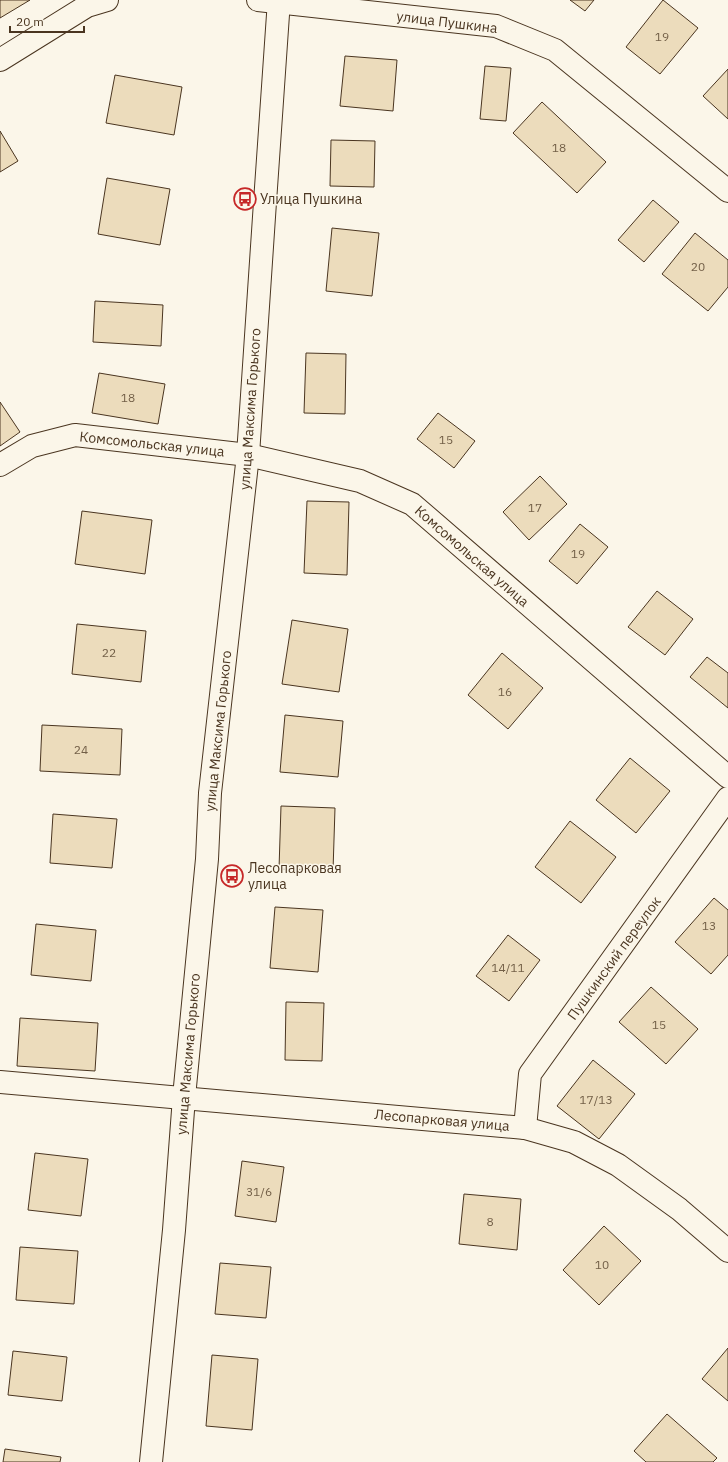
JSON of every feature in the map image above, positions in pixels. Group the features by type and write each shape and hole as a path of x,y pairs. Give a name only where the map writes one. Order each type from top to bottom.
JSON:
{"street":[{"path":"0,60 87,6 107,0"},
{"name":"улица Пушкина","path":"258,0 279,1 496,26 555,50 728,191"},
{"name":"улица Максима Горького","path":"151,1462 174,1230 184,1097 207,859 210,793 248,455 279,1"},
{"name":"Комсомольская улица","path":"0,465 32,446 75,435 248,455 360,480 412,504 728,777"},
{"name":"Пушкинский переулок","path":"525,1128 530,1074 728,798"},
{"name":"Лесопарковая улица","path":"0,1082 525,1128 574,1142 618,1165 679,1209 728,1251"}],"building":[{"path":"0,0 30,0 0,18"},
{"path":"570,0 594,0 585,11"},
{"path":"663,0 698,28 660,74 626,47"},
{"path":"345,56 397,60 393,111 340,106"},
{"path":"485,66 511,68 506,121 480,119"},
{"path":"728,69 728,119 703,96"},
{"path":"115,75 182,87 174,135 106,123"},
{"path":"542,102 606,162 577,193 513,133"},
{"path":"0,131 18,161 0,172"},
{"path":"331,140 375,141 374,187 330,186"},
{"path":"107,178 170,189 160,245 98,234"},
{"path":"653,200 679,222 644,262 618,240"},
{"path":"332,228 379,233 372,296 326,291"},
{"path":"695,233 728,260 728,287 708,311 662,274"},
{"path":"95,301 163,305 161,346 93,342"},
{"path":"306,353 346,354 345,414 304,413"},
{"path":"99,373 165,384 158,424 92,413"},
{"path":"0,402 20,432 0,446"},
{"path":"438,413 475,441 454,468 417,439"},
{"path":"540,476 567,504 529,540 503,512"},
{"path":"307,501 349,502 347,575 304,573"},
{"path":"82,511 152,520 145,574 75,564"},
{"path":"580,524 608,547 577,584 549,561"},
{"path":"657,591 693,619 665,655 628,627"},
{"path":"292,620 348,629 339,692 282,684"},
{"path":"77,624 146,631 141,682 72,674"},
{"path":"502,653 543,688 508,729 468,695"},
{"path":"707,657 728,673 728,708 690,677"},
{"path":"285,715 343,721 338,777 280,772"},
{"path":"42,725 122,729 120,775 40,771"},
{"path":"630,758 670,791 636,833 596,800"},
{"path":"281,806 335,808 333,871 279,869"},
{"path":"53,814 117,819 112,868 50,863"},
{"path":"570,821 616,857 581,903 535,867"},
{"path":"714,898 728,910 728,955 711,974 675,942"},
{"path":"275,907 323,910 318,972 270,968"},
{"path":"36,924 96,930 91,981 31,975"},
{"path":"508,935 540,960 509,1001 476,976"},
{"path":"651,987 698,1029 666,1064 619,1022"},
{"path":"286,1002 324,1003 322,1061 285,1060"},
{"path":"20,1018 98,1023 95,1071 17,1066"},
{"path":"593,1060 635,1094 599,1139 557,1106"},
{"path":"35,1153 88,1159 81,1216 28,1210"},
{"path":"242,1161 284,1167 276,1222 235,1216"},
{"path":"464,1194 521,1199 517,1250 459,1244"},
{"path":"604,1226 641,1261 599,1305 563,1270"},
{"path":"20,1247 78,1251 74,1304 16,1300"},
{"path":"220,1263 271,1267 266,1318 215,1314"},
{"path":"728,1348 728,1401 702,1379"},
{"path":"13,1351 67,1357 62,1401 8,1395"},
{"path":"212,1355 258,1359 252,1430 206,1426"},
{"path":"667,1414 717,1458 713,1462 646,1462 634,1451"},
{"path":"5,1449 61,1457 60,1462 3,1462"}],"place":[{"name":"Улица Пушкина","path":"245,199"},
{"name":"Лесопарковая улица","path":"232,876"}]}
